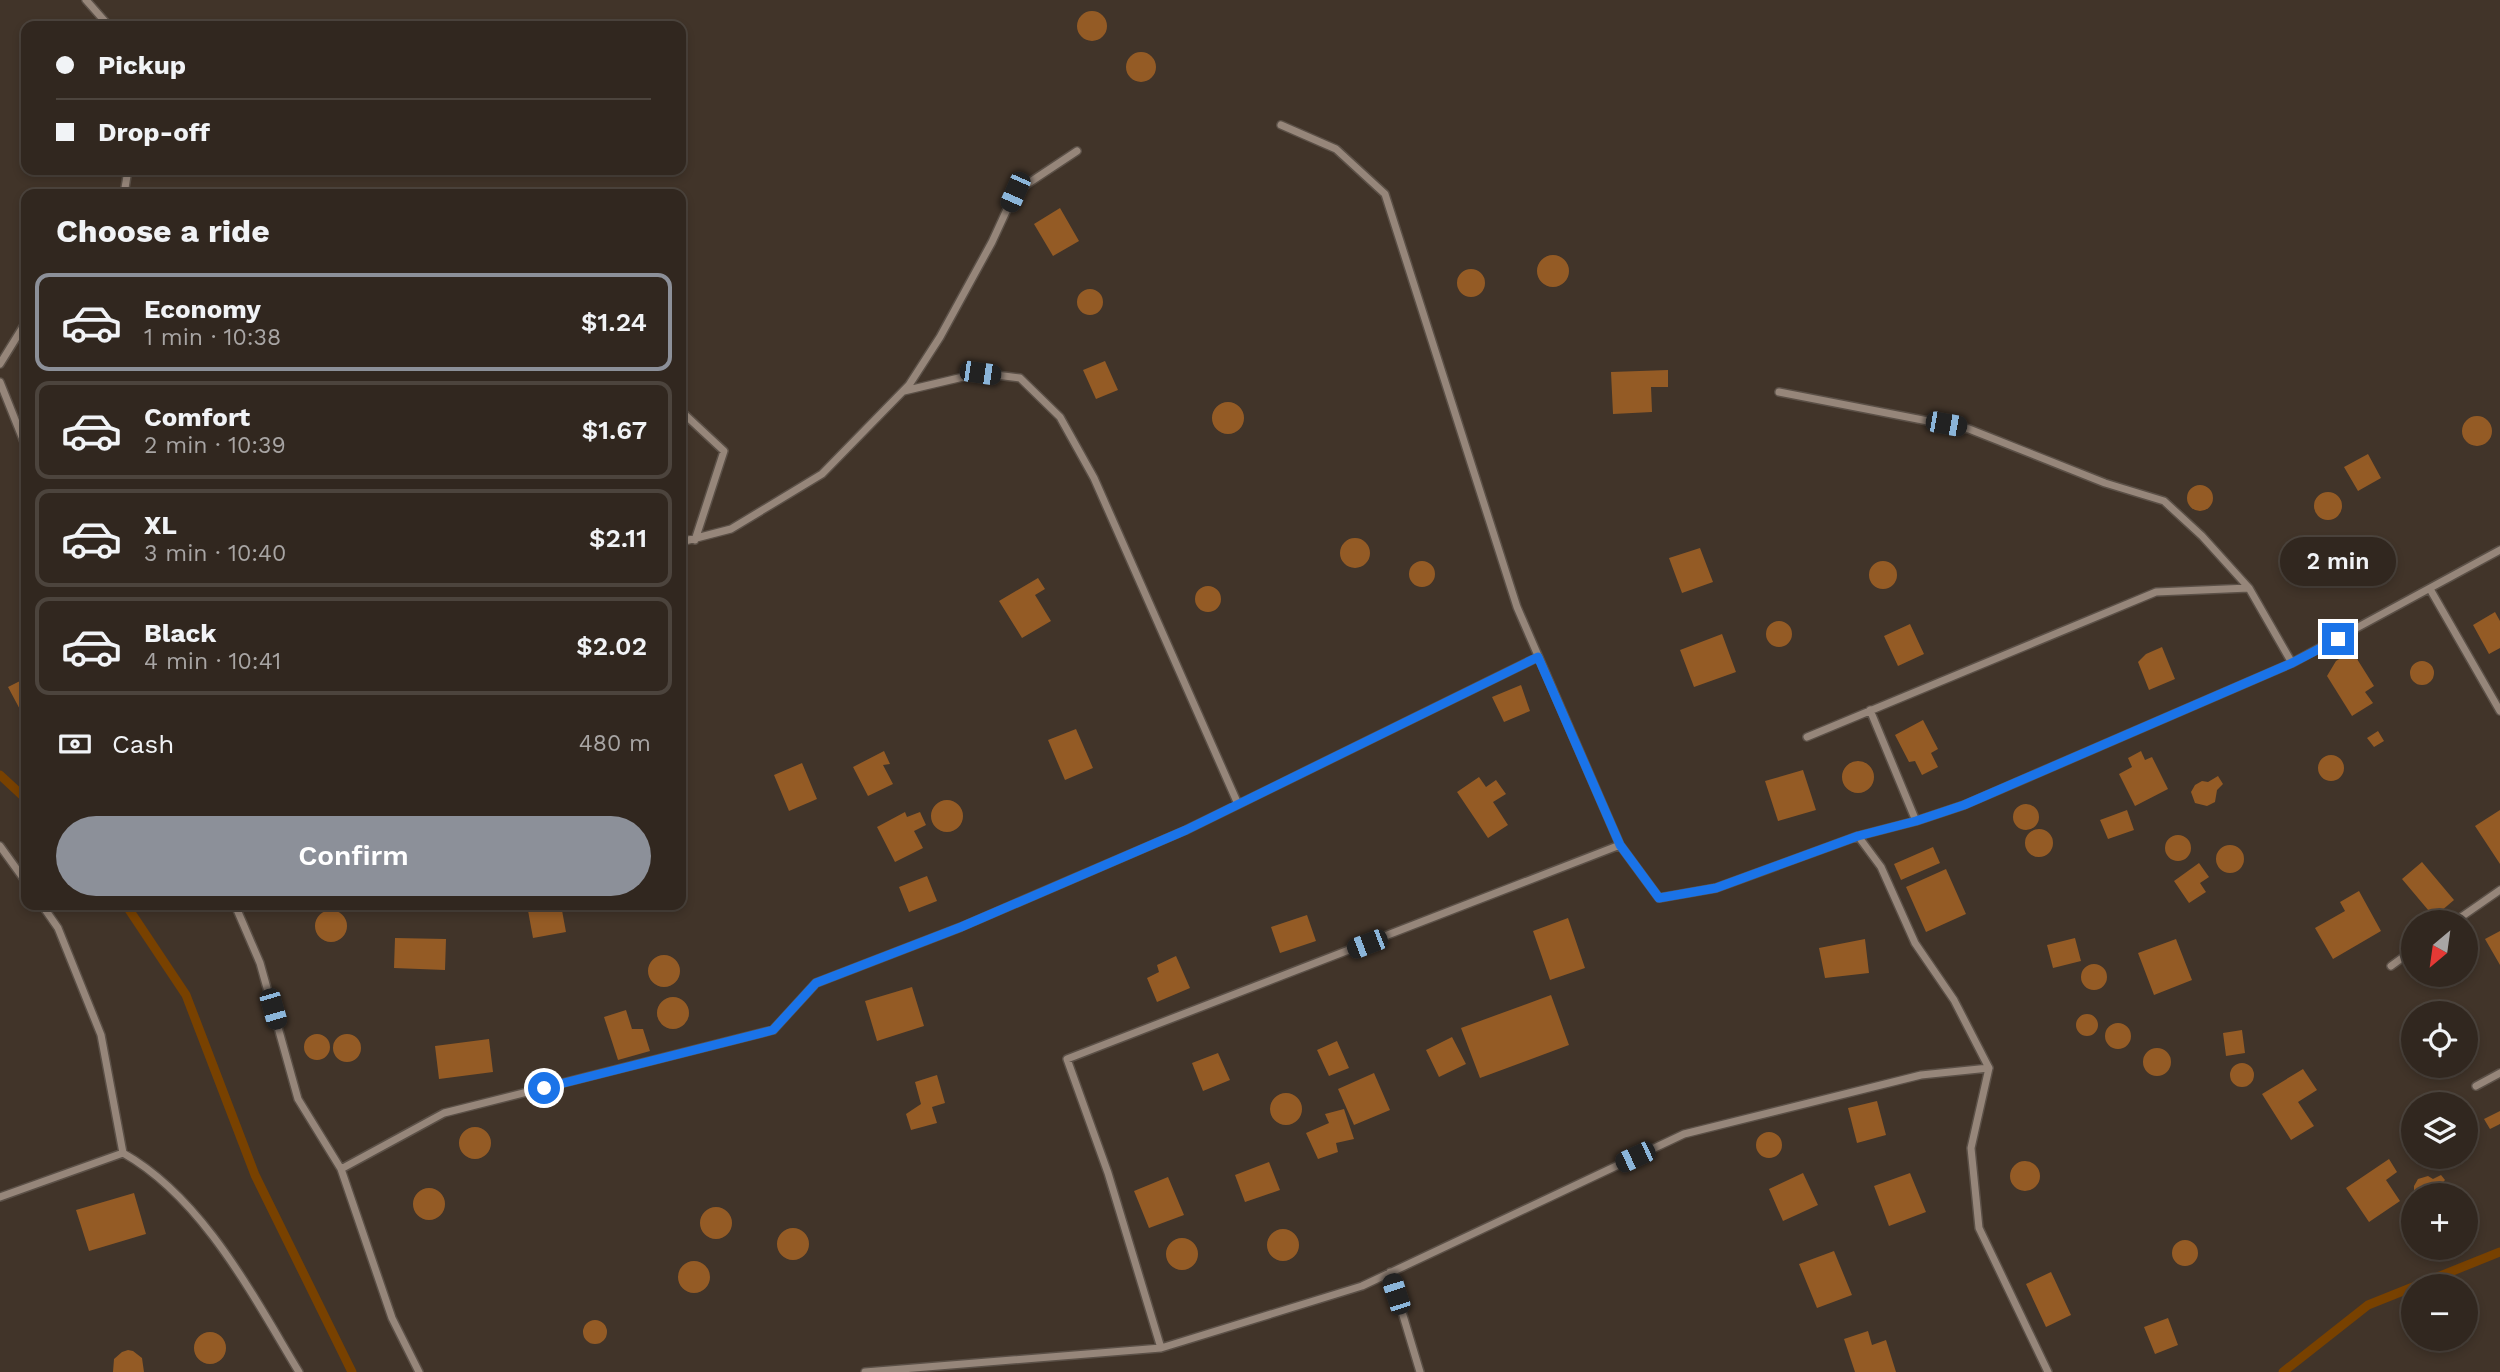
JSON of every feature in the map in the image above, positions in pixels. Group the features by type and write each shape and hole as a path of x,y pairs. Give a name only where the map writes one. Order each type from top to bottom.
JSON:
{"street":[{"path":"86,0 105,21"},
{"path":"1282,125 1336,149 1385,194 1517,607 1620,845 1659,898 1716,888 1858,836 1964,805 2292,663 2500,550"},
{"path":"686,541 731,529 822,474 904,391 947,325 992,242 1015,192 1077,151"},
{"path":"0,364 21,330"},
{"path":"904,391 980,373 1020,378 1060,417 1094,478 1238,804"},
{"path":"0,382 21,434"},
{"path":"1779,392 1969,429 2105,483 2164,501 2202,536 2249,588 2292,663"},
{"path":"686,416 724,451 695,540"},
{"path":"1807,737 2156,592 2249,588"},
{"path":"2430,589 2500,711"},
{"path":"341,1169 444,1113 773,1030 816,983 961,927 1186,830 1538,657"},
{"path":"1870,710 1916,821"},
{"path":"1858,836 1881,867 1915,943 1954,1000 1989,1069 1971,1148 1979,1228 2048,1372"},
{"path":"1161,1348 1108,1173 1067,1059 1620,845"},
{"path":"0,846 21,875"},
{"path":"2471,910 2500,890"},
{"path":"45,910 58,928 101,1035 123,1153 147,1167 199,1220 241,1274 299,1372"},
{"path":"237,910 260,963 298,1099 341,1169 392,1318 419,1372"},
{"path":"2390,966 2401,958"},
{"path":"865,1372 1161,1348 1362,1286 1684,1134 1921,1075 1989,1069"},
{"path":"2476,1086 2500,1073"},
{"path":"0,1197 123,1153"},
{"path":"1390,1272 1420,1372"}],"building":[{"path":"1092,11 1103,15 1107,26 1103,37 1092,41 1081,37 1077,26 1081,15"},
{"path":"1141,52 1152,56 1156,67 1152,78 1141,82 1130,78 1126,67 1130,56"},
{"path":"1060,208 1079,241 1053,256 1034,224"},
{"path":"1553,255 1565,259 1569,271 1565,283 1553,287 1541,283 1537,271 1541,259"},
{"path":"1471,269 1481,273 1485,283 1481,293 1471,297 1461,293 1457,283 1461,273"},
{"path":"1090,289 1099,293 1103,302 1099,311 1090,315 1081,311 1077,302 1081,293"},
{"path":"1105,361 1118,390 1096,399 1083,370"},
{"path":"1668,370 1668,387 1651,387 1652,412 1613,414 1611,372"},
{"path":"1228,402 1239,407 1244,418 1239,429 1228,434 1217,429 1212,418 1217,407"},
{"path":"2477,416 2487,421 2492,431 2487,441 2477,446 2467,441 2462,431 2467,421"},
{"path":"2368,454 2381,478 2358,491 2344,467"},
{"path":"2200,485 2209,489 2213,498 2209,507 2200,511 2191,507 2187,498 2191,489"},
{"path":"2328,492 2338,496 2342,506 2338,516 2328,520 2318,516 2314,506 2318,496"},
{"path":"1355,538 1365,543 1370,553 1365,563 1355,568 1345,563 1340,553 1345,543"},
{"path":"1700,548 1713,582 1682,593 1669,558"},
{"path":"2320,552 2331,557 2336,568 2331,579 2320,584 2309,579 2304,568 2309,557"},
{"path":"1422,561 1431,565 1435,574 1431,583 1422,587 1413,583 1409,574 1413,565"},
{"path":"1883,561 1893,565 1897,575 1893,585 1883,589 1873,585 1869,575 1873,565"},
{"path":"1038,578 1045,589 1035,595 1051,621 1022,638 999,601"},
{"path":"1208,586 1217,590 1221,599 1217,608 1208,612 1199,608 1195,599 1199,590"},
{"path":"2495,612 2500,621 2500,648 2489,654 2473,625"},
{"path":"1779,621 1788,625 1792,634 1788,643 1779,647 1770,643 1766,634 1770,625"},
{"path":"1910,624 1924,654 1898,666 1884,636"},
{"path":"1722,634 1736,672 1694,687 1680,650"},
{"path":"2162,647 2175,679 2149,690 2138,662 2146,654"},
{"path":"2352,651 2374,686 2365,692 2373,703 2352,716 2327,676 2336,661"},
{"path":"2422,661 2431,664 2434,673 2431,682 2422,685 2413,682 2410,673 2413,664"},
{"path":"21,680 21,711 8,687"},
{"path":"1521,685 1530,711 1504,722 1492,697"},
{"path":"1923,720 1938,749 1931,753 1938,767 1922,775 1915,761 1909,762 1895,735"},
{"path":"1076,729 1093,768 1065,780 1048,740"},
{"path":"2378,731 2384,741 2374,747 2367,738"},
{"path":"884,751 890,764 883,765 893,784 868,796 853,767"},
{"path":"2141,751 2145,760 2152,757 2168,789 2135,806 2119,774 2132,767 2128,758"},
{"path":"2331,755 2340,759 2344,768 2340,777 2331,781 2322,777 2318,768 2322,759"},
{"path":"1858,761 1869,766 1874,777 1869,788 1858,793 1847,788 1842,777 1847,766"},
{"path":"802,763 817,799 789,811 774,775"},
{"path":"1803,770 1816,810 1778,821 1765,781"},
{"path":"2218,776 2223,784 2217,790 2215,802 2207,806 2195,803 2191,792 2195,785"},
{"path":"1479,777 1486,787 1496,780 1506,794 1493,802 1508,825 1488,838 1457,792"},
{"path":"947,800 958,805 963,816 958,827 947,832 936,827 931,816 936,805"},
{"path":"2026,804 2035,808 2039,817 2035,826 2026,830 2017,826 2013,817 2017,808"},
{"path":"2127,810 2134,830 2108,839 2100,820"},
{"path":"2500,810 2500,864 2475,826"},
{"path":"905,812 907,817 920,812 926,825 914,831 923,848 895,862 877,827"},
{"path":"2039,829 2049,833 2053,843 2049,853 2039,857 2029,853 2025,843 2029,833"},
{"path":"2178,835 2187,839 2191,848 2187,857 2178,861 2169,857 2165,848 2169,839"},
{"path":"2230,845 2240,849 2244,859 2240,869 2230,873 2220,869 2216,859 2220,849"},
{"path":"1933,847 1940,863 1901,880 1894,864"},
{"path":"2422,862 2454,900 2442,910 2428,910 2402,879"},
{"path":"2199,863 2209,877 2200,883 2206,892 2189,903 2174,881"},
{"path":"1946,869 1966,914 1926,932 1906,887"},
{"path":"927,876 937,901 909,912 899,887"},
{"path":"2359,891 2381,931 2333,959 2315,928 2345,911 2340,902"},
{"path":"331,910 342,915 347,926 342,937 331,942 320,937 315,926 320,915"},
{"path":"528,910 562,910 566,932 533,938"},
{"path":"1307,915 1316,941 1280,953 1271,927"},
{"path":"1568,918 1585,968 1550,980 1533,931"},
{"path":"2500,931 2500,965 2485,939"},
{"path":"395,938 446,939 445,970 394,968"},
{"path":"2075,938 2081,961 2053,968 2047,945"},
{"path":"1865,939 1869,973 1825,978 1819,948"},
{"path":"2176,939 2192,980 2154,995 2138,953"},
{"path":"664,955 675,960 680,971 675,982 664,987 653,982 648,971 653,960"},
{"path":"1176,956 1190,988 1157,1002 1147,978 1159,972 1157,965"},
{"path":"2094,964 2103,968 2107,977 2103,986 2094,990 2085,986 2081,977 2085,968"},
{"path":"912,987 924,1026 877,1041 865,1001"},
{"path":"1551,995 1569,1045 1480,1078 1461,1028"},
{"path":"673,997 684,1002 689,1013 684,1024 673,1029 662,1024 657,1013 662,1002"},
{"path":"626,1010 632,1029 643,1029 650,1051 618,1060 604,1017"},
{"path":"2087,1014 2095,1017 2098,1025 2095,1033 2087,1036 2079,1033 2076,1025 2079,1017"},
{"path":"2118,1023 2127,1027 2131,1036 2127,1045 2118,1049 2109,1045 2105,1036 2109,1027"},
{"path":"2242,1030 2245,1053 2226,1056 2223,1033"},
{"path":"317,1034 326,1038 330,1047 326,1056 317,1060 308,1056 304,1047 308,1038"},
{"path":"347,1034 357,1038 361,1048 357,1058 347,1062 337,1058 333,1048 337,1038"},
{"path":"1452,1037 1466,1064 1439,1077 1426,1050"},
{"path":"489,1039 493,1072 439,1079 435,1046"},
{"path":"1337,1041 1349,1068 1329,1076 1317,1050"},
{"path":"2157,1048 2167,1052 2171,1062 2167,1072 2157,1076 2147,1072 2143,1062 2147,1052"},
{"path":"1218,1053 1230,1080 1203,1091 1192,1063"},
{"path":"2242,1063 2250,1067 2254,1075 2250,1083 2242,1087 2234,1083 2230,1075 2234,1067"},
{"path":"2303,1069 2317,1090 2298,1102 2314,1126 2291,1140 2262,1094"},
{"path":"1374,1073 1390,1110 1354,1125 1338,1089"},
{"path":"937,1075 945,1103 932,1107 937,1123 911,1130 906,1114 921,1104 915,1082"},
{"path":"1286,1093 1297,1098 1302,1109 1297,1120 1286,1125 1275,1120 1270,1109 1275,1098"},
{"path":"1877,1101 1886,1135 1857,1143 1848,1108"},
{"path":"1344,1109 1354,1139 1336,1143 1338,1152 1318,1159 1306,1133 1329,1123 1325,1114"},
{"path":"2500,1111 2500,1124 2490,1129 2484,1119"},
{"path":"475,1127 486,1132 491,1143 486,1154 475,1159 464,1154 459,1143 464,1132"},
{"path":"1769,1132 1778,1136 1782,1145 1778,1154 1769,1158 1760,1154 1756,1145 1760,1136"},
{"path":"2389,1159 2397,1172 2386,1180 2400,1201 2369,1222 2346,1188"},
{"path":"2025,1161 2031,1162 2039,1170 2039,1182 2031,1190 2025,1191 2019,1190 2011,1182 2010,1176 2011,1170 2019,1162"},
{"path":"1269,1162 1280,1190 1245,1202 1235,1175"},
{"path":"1803,1173 1818,1205 1783,1221 1769,1189"},
{"path":"1910,1173 1926,1212 1889,1226 1874,1186"},
{"path":"2441,1175 2445,1180 2442,1183 2416,1183 2418,1179 2428,1176 2433,1179"},
{"path":"1168,1177 1184,1215 1149,1228 1134,1191"},
{"path":"429,1188 440,1193 445,1204 440,1215 429,1220 418,1215 413,1204 418,1193"},
{"path":"134,1193 146,1234 89,1251 76,1210"},
{"path":"716,1207 727,1212 732,1223 727,1234 716,1239 705,1234 700,1223 705,1212"},
{"path":"793,1228 804,1233 809,1244 804,1255 793,1260 782,1255 777,1244 782,1233"},
{"path":"1283,1229 1294,1234 1299,1245 1294,1256 1283,1261 1272,1256 1267,1245 1272,1234"},
{"path":"1182,1238 1193,1243 1198,1254 1193,1265 1182,1270 1171,1265 1166,1254 1171,1243"},
{"path":"2185,1240 2194,1244 2198,1253 2194,1262 2185,1266 2176,1262 2172,1253 2176,1244"},
{"path":"1834,1251 1852,1295 1817,1308 1799,1264"},
{"path":"694,1261 705,1266 710,1277 705,1288 694,1293 683,1288 678,1277 683,1266"},
{"path":"2051,1272 2071,1315 2046,1327 2026,1284"},
{"path":"2168,1318 2178,1345 2155,1354 2144,1327"},
{"path":"595,1320 604,1323 607,1332 604,1341 595,1344 586,1341 583,1332 586,1323"},
{"path":"1868,1331 1872,1345 1886,1340 1896,1372 1855,1372 1844,1339"},
{"path":"210,1332 221,1337 226,1348 221,1359 210,1364 199,1359 194,1348 199,1337"},
{"path":"128,1350 142,1358 144,1372 113,1372 114,1359"}],"waterway":[{"path":"0,775 21,794"},
{"path":"129,910 186,995 255,1175 352,1372"},
{"path":"2445,1274 2500,1252"},
{"path":"2283,1372 2368,1305 2401,1292"}],"route":[{"path":"544,1088 773,1030 816,983 961,927 1186,830 1538,657 1620,845 1659,898 1716,888 1858,836 1964,805 2292,663 2338,639"}]}
